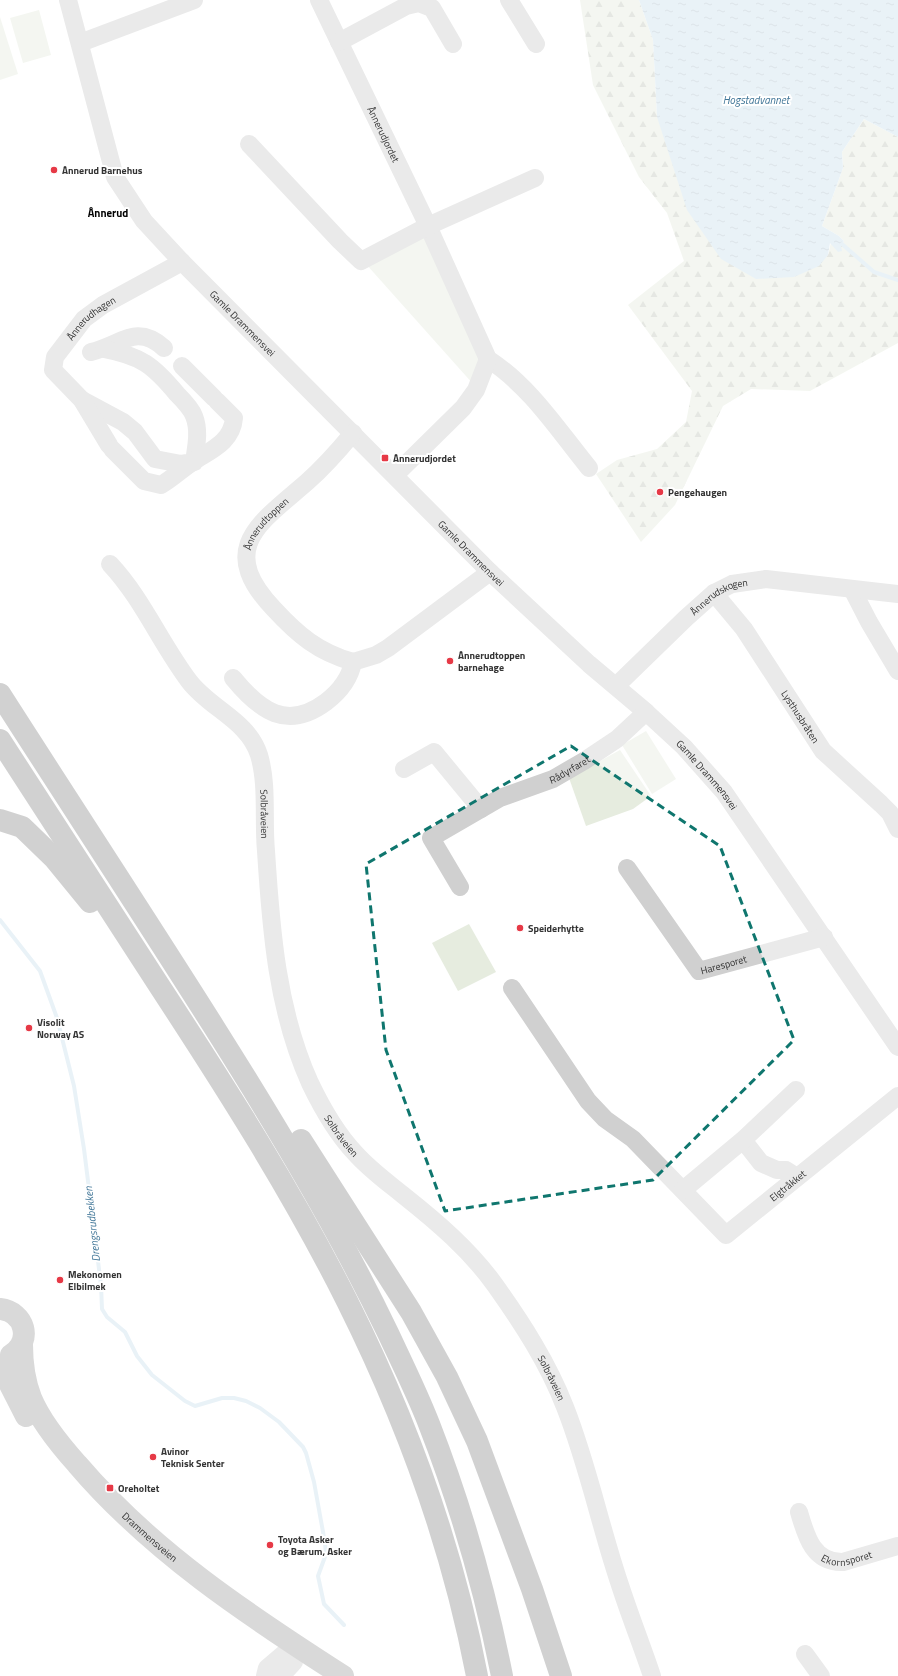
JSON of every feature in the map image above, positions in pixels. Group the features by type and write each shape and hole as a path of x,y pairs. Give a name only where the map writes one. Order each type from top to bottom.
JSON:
{"highway":[{"path":"0,694 242,1071 309,1181 359,1273 400,1358 428,1423 460,1512 486,1603 502,1676"},
{"path":"0,740 223,1083 326,1260 365,1339 404,1429 437,1519 463,1608 477,1676"},
{"path":"0,820 22,827 54,858 84,893 113,936 146,965"},
{"path":"138,907 172,940 411,1312 440,1364 477,1441 532,1589 561,1676"}],"main road":[{"name":"Drammensveien","path":"3,1306 16,1315 24,1329 22,1345 24,1377 33,1403 56,1438 96,1486 117,1508 159,1545 255,1620 288,1659 343,1676"},
{"path":"0,1357 10,1356 22,1345"},
{"name":"Drammensveien","path":"0,1365 16,1398 35,1430 54,1457 97,1507 146,1552 288,1659 315,1676"}],"street":[{"name":"Gamle Drammensvei","path":"68,0 115,178 144,221 182,262 490,572 589,664 646,712 684,747 724,792 897,1042"},
{"path":"80,43 194,0"},
{"name":"Ånnerudjordet","path":"319,0 428,226 488,359"},
{"path":"509,0 536,44"},
{"path":"339,42 406,6 419,3 432,8 453,44"},
{"path":"249,144 340,242 361,260 428,226 535,178"},
{"name":"Ånnerudhagen","path":"182,262 103,305 84,319 55,358 54,370 82,400 111,447 144,481 161,485 211,452 225,440 233,429 234,418 154,339 144,335 133,336 97,351 126,353 147,363 161,374 194,416 198,436 194,462"},
{"path":"395,475 463,408 476,390 488,359 505,370 532,397 589,468"},
{"name":"Ånnerudhagen","path":"82,400 123,422 135,432 155,459 181,464 194,462"},
{"name":"Ånnerudtoppen","path":"353,433 316,474 259,524 249,539 246,556 251,581 286,622 310,644 333,657 353,662"},
{"name":"Solbråveien","path":"110,564 126,583 190,682 206,699 234,719 248,734 258,753 263,784 265,849 278,978 288,1022 310,1081 338,1132 355,1154 448,1232 470,1254 495,1285 525,1329 565,1405 585,1462 619,1584 652,1676"},
{"path":"233,678 249,698 263,708 280,715 295,717 312,712 331,698 350,675 353,662 376,655 388,648 490,572"},
{"name":"Ånnerudskogen","path":"616,686 714,593 732,584 766,579 898,594"},
{"path":"852,589 869,622 898,671"},
{"name":"Lysthusbråten","path":"714,593 744,629 822,751 890,813 898,829"},
{"name":"Rådyrfaret","path":"460,887 431,838 500,798 553,778 584,761 617,739 646,712"},
{"path":"404,769 434,752 481,809"},
{"name":"Haresporet","path":"627,868 699,972 824,937"},
{"name":"Elgtråkket","path":"512,988 588,1101 605,1119 633,1139 726,1234 898,1096"},
{"path":"683,1190 743,1140 796,1090"},
{"path":"743,1140 761,1163 777,1170 786,1170 797,1178"},
{"name":"Ekornsporet","path":"799,1512 806,1536 813,1548 821,1556 834,1562 843,1562 898,1546"},
{"path":"805,1654 821,1676"},
{"path":"265,1676 267,1668 288,1659"}],"highlighted area":[{"path":"571,746 720,846 794,1040 653,1180 445,1211 386,1050 366,864"}],"green space":[{"path":"580,0 639,0 653,40 657,117 828,255 831,242 841,246 844,241 839,236 822,226 843,168 842,152 864,119 898,137 898,343 810,391 751,389 723,406 675,505 641,542 596,474 617,460 657,449 686,422 692,391 628,305 684,261 667,213 639,177 593,85"},
{"path":"39,10 51,55 23,63 10,18"},
{"path":"0,17 18,74 0,80"},
{"path":"432,230 492,356 474,385 366,264"},
{"path":"646,731 676,779 652,794 622,745"},
{"path":"620,750 651,796 633,809 586,826 569,778"},
{"path":"469,924 496,972 458,991 432,943"}],"water":[{"name":"Hogstadvannet","path":"639,0 898,0 898,137 864,119 842,152 843,168 822,226 839,236 844,241 841,246 842,251 838,252 830,243 828,255 819,266 794,277 756,279 721,259 687,210 657,117 653,40"}],"waterway":[{"path":"842,244 874,272 898,280"},
{"name":"Drengsrudbekken","path":"0,920 40,971 57,1018 74,1086 84,1149 101,1285 102,1309 107,1317 125,1332 137,1356 152,1375 185,1401 195,1406 222,1398 234,1398 246,1401 260,1408 279,1422 303,1447 314,1482 325,1543 326,1554 318,1576 324,1604 344,1625"}],"place":[{"name":"Ånnerud Barnehus","path":"54,170"},
{"name":"Ånnerudjordet","path":"385,458"},
{"name":"Pengehaugen","path":"660,492"},
{"name":"Ånnerudtoppen barnehage","path":"450,661"},
{"name":"Speiderhytte","path":"520,928"},
{"name":"Visolit Norway AS","path":"29,1028"},
{"name":"Mekonomen Elbilmek","path":"60,1280"},
{"name":"Avinor Teknisk Senter","path":"153,1457"},
{"name":"Oreholtet","path":"110,1488"},
{"name":"Toyota Asker og Bærum, Asker","path":"270,1545"}],"district":[{"name":"Ånnerud","path":"108,213"}]}
